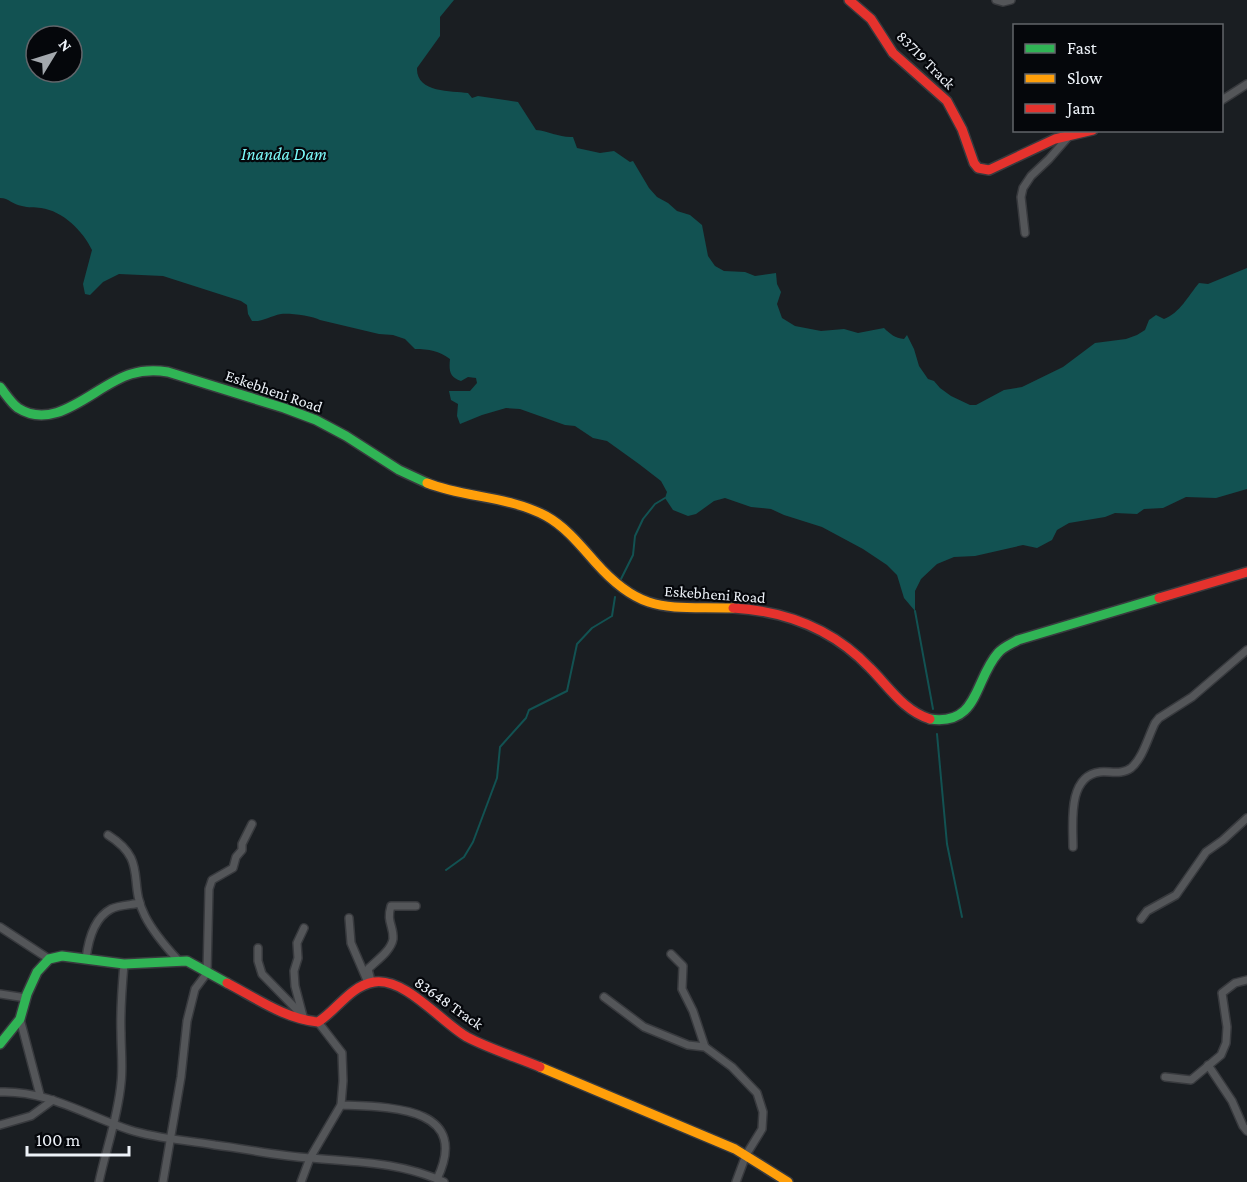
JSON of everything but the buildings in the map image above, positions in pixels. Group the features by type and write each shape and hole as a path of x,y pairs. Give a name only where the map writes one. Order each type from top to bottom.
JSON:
{"street":[{"name":"83719 Track","path":"849,0 871,19 893,53 947,101 962,129 972,159 978,168 989,170 1055,139 1084,132"},
{"path":"996,0 1003,2 1011,0"},
{"path":"1223,99 1247,84"},
{"path":"1025,233 1021,197 1023,188 1031,176 1070,135"},
{"name":"Eskebheni Road","path":"0,387 14,406 36,415 51,415 67,410 123,378 145,370 158,371 189,378 303,416 344,434 390,465 419,480 436,487 519,505 550,518 576,539 626,594 637,600 653,605 682,608 763,611 795,619 818,629 838,640 863,660 912,710 928,719 941,721 953,719 967,710 998,653 1017,640 1247,572"},
{"path":"1073,847 1073,818 1081,782 1093,774 1124,772 1133,766 1159,718 1192,697 1247,651"},
{"path":"1141,919 1153,907 1176,896 1201,858 1247,818"},
{"path":"163,1182 172,1139 187,1022 195,989 207,973 209,889 212,880 233,868 252,824"},
{"path":"108,836 120,843 133,859 140,903 150,926 178,960"},
{"path":"86,959 88,941 106,913 112,909 140,903"},
{"path":"370,982 368,969 389,949 393,940 388,917 391,906 416,906"},
{"path":"349,918 351,943 370,982"},
{"path":"0,927 49,959"},
{"path":"304,928 297,943 298,958 294,971 295,986 305,1020"},
{"path":"258,948 258,961 262,974 305,1020"},
{"path":"671,954 683,966 682,989 693,1011 705,1047"},
{"path":"0,1044 20,1019 37,972 49,959 62,956 124,964 187,961 285,1014 318,1022 342,1053 344,1081 341,1105 310,1158 301,1182"},
{"path":"99,1182 103,1159 115,1125 121,1085 121,1003 124,964"},
{"name":"83648 Track","path":"370,982 381,980 405,989 468,1036 678,1123 746,1155 788,1182"},
{"path":"1165,1077 1191,1080 1221,1055 1226,1043 1227,1027 1222,993 1235,983 1247,980"},
{"path":"318,1022 355,990 370,982"},
{"path":"0,994 26,998"},
{"path":"604,997 644,1027 688,1045 705,1047 741,1075 757,1093 764,1121 762,1129 746,1155 736,1182"},
{"path":"20,1019 40,1095"},
{"path":"1208,1065 1232,1101 1247,1131"},
{"path":"0,1092 26,1092 40,1095 115,1125 149,1135 310,1158 380,1163 421,1172 441,1180 440,1172 446,1142 444,1135 436,1125 401,1109 341,1105"},
{"path":"0,1125 31,1116 53,1100"}],"water":[{"name":"Inanda Dam","path":"0,0 454,0 440,17 440,36 417,68 422,82 444,91 468,93 472,98 478,96 518,102 536,130 573,137 577,148 600,153 614,151 630,162 633,161 657,197 677,211 690,215 702,225 708,256 715,266 724,271 745,272 755,276 776,273 777,284 781,292 777,304 782,318 795,326 821,331 844,329 858,333 884,328 898,338 904,339 907,335 919,366 928,379 934,381 951,396 970,405 976,405 1004,390 1022,387 1063,367 1095,343 1126,339 1137,335 1145,330 1149,320 1156,315 1164,319 1175,313 1199,283 1208,284 1247,268 1247,489 1216,498 1186,497 1163,508 1144,509 1137,514 1115,513 1069,523 1057,530 1052,540 1037,548 1023,545 975,556 954,557 937,564 921,579 915,591 915,611 904,598 897,575 887,565 822,527 771,509 751,507 725,498 714,501 696,514 688,516 673,510 665,498 667,492 661,481 607,441 593,438 575,426 565,425 520,409 506,408 460,424 457,416 458,404 451,400 449,391 470,391 477,383 476,378 468,377 461,381 457,379 451,373 450,359 434,351 415,349 405,339 295,314 281,314 260,321 252,321 247,305 241,301 163,276 119,274 103,282 90,295 85,294 83,284 92,250 78,229 57,213 19,205 0,198"}],"waterway":[{"path":"620,581 633,555 635,536 643,519 655,504 665,498"},
{"path":"446,870 464,857 473,842 497,778 500,747 526,718 529,710 567,691 577,644 592,628 612,616 615,597"},
{"path":"915,611 933,709"},
{"path":"937,734 947,844 962,917"}],"traffic: fast":[{"path":"0,387 18,408 33,414 47,415 62,411 131,374 150,371 168,372 316,420 399,470 427,483"},
{"path":"930,719 946,719 958,715 967,708 998,653 1018,640 1159,598"},
{"path":"0,1044 20,1019 27,994 37,972 49,959 62,956 124,964 187,961 227,983"}],"traffic: slow":[{"path":"427,483 532,509 546,516 567,531 613,580 643,600 674,607 733,608"},
{"path":"540,1067 735,1149 788,1182"}],"traffic: jam":[{"path":"849,0 871,19 893,53 947,101 962,129 974,163 978,168 989,170 1055,139 1085,132"},
{"path":"1159,598 1247,572"},
{"path":"733,608 772,613 807,624 824,633 856,654 897,698 912,710 930,719"},
{"path":"227,983 282,1012 318,1022 358,988 374,982 386,982 410,993 467,1037 540,1067"}]}
